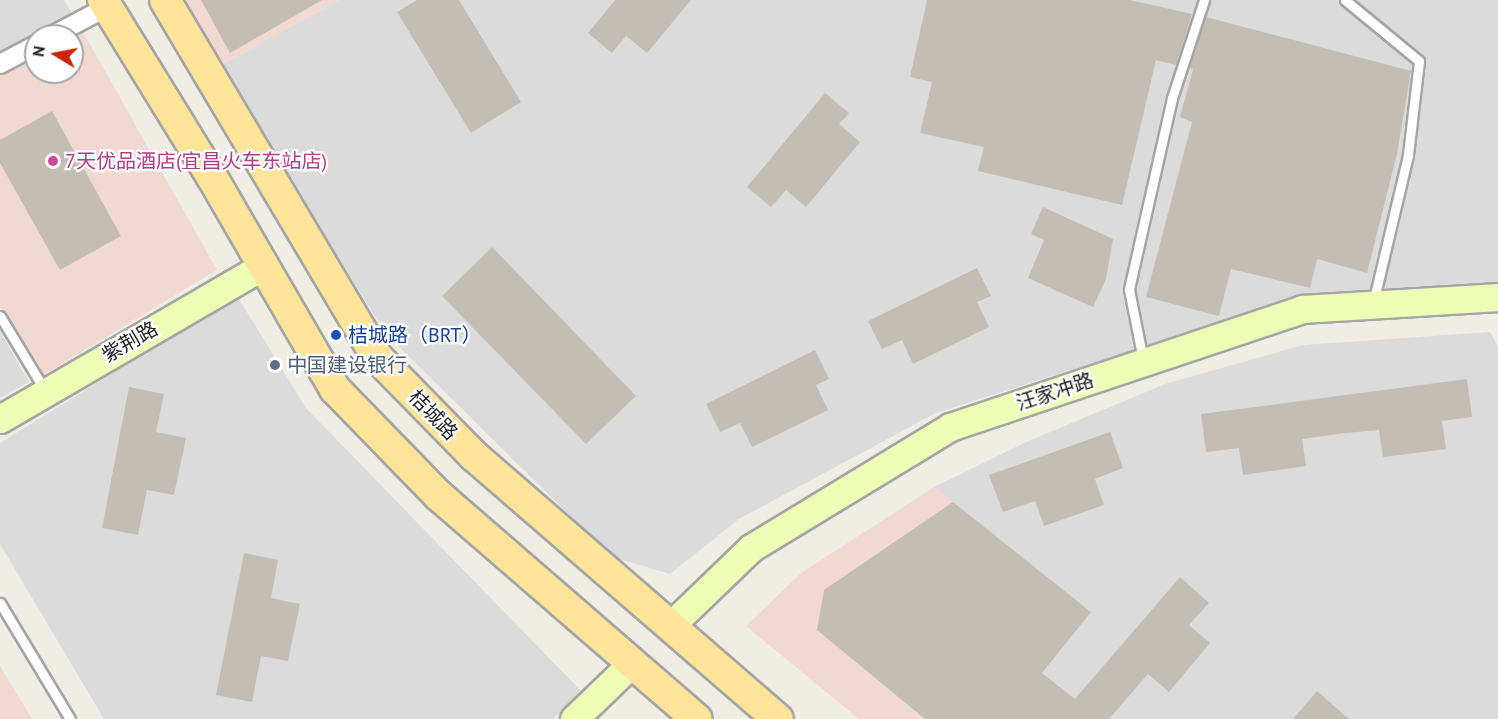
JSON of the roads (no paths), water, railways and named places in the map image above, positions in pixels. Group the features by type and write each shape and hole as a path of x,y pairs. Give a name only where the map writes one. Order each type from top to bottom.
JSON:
{"main road":[{"name":"桔城路","path":"165,0 377,357 474,456 778,719"},
{"path":"105,3 212,177 261,267 334,389 438,495 697,719"}],"street":[{"path":"71,24 105,3"},
{"path":"0,64 24,51"},
{"name":"紫荆路","path":"0,419 261,267"},
{"name":"汪家冲路","path":"670,626 751,548 950,427 1303,309 1498,297"},
{"path":"574,719 632,663"}],"lane":[{"path":"1143,362 1128,290 1172,98 1204,0"},
{"path":"1345,0 1419,61 1408,155 1372,305"},
{"path":"0,316 45,391"},
{"path":"0,603 70,719"}],"place":[{"name":"7天优品酒店(宜昌火车东站店)","path":"53,161"},
{"name":"桔城路（BRT）","path":"336,335"},
{"name":"中国建设银行","path":"275,365"}]}
